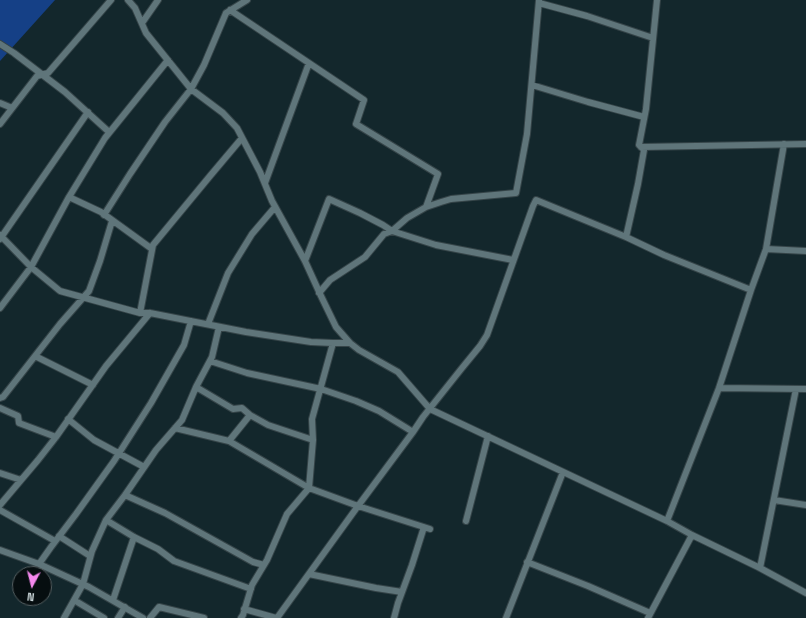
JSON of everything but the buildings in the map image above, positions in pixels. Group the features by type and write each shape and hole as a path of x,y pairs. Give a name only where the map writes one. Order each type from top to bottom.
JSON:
{"street":[{"path":"0,124 37,76 48,73 111,0"},
{"path":"128,0 135,8 146,33 191,89 223,113 237,128 260,172 275,207 305,261 336,327 350,343 398,372 430,409 667,521 806,593"},
{"path":"142,22 158,0"},
{"path":"104,215 165,122 191,89 204,65 226,13 247,0"},
{"path":"626,237 644,150 639,145 644,117 657,0"},
{"path":"320,293 330,280 365,256 384,234 392,232 407,218 426,207 451,199 516,193 527,134 539,2 653,38"},
{"path":"230,10 364,100 356,124 438,174 426,207"},
{"path":"0,44 14,52 65,92 110,132"},
{"path":"0,308 31,267 68,197 104,138 168,60"},
{"path":"265,183 309,63"},
{"path":"532,85 644,117"},
{"path":"0,103 12,108"},
{"path":"88,112 1,237 31,267 60,291 140,312 273,337 311,342 350,343"},
{"path":"140,312 153,245 242,138"},
{"path":"667,521 719,388 766,249 784,144"},
{"path":"641,147 806,144"},
{"path":"68,197 101,212 152,249"},
{"path":"305,261 329,199 383,225 392,232 436,245 513,260"},
{"path":"244,609 276,618 414,432 423,417 480,346 487,335 536,200 751,290"},
{"path":"208,324 228,273 252,234 275,207"},
{"path":"0,398 3,397 60,324 89,291 112,221"},
{"path":"766,249 806,251"},
{"path":"0,505 56,437 106,366 150,313"},
{"path":"39,564 119,454 151,403 184,345 191,321"},
{"path":"64,618 83,584 90,556 106,520 156,450 182,420 196,387 212,356 219,327"},
{"path":"241,618 252,585 264,565 288,514 309,488 313,440 312,419 334,343"},
{"path":"35,356 93,385"},
{"path":"210,361 247,373 321,389 356,401 378,411 414,432"},
{"path":"196,387 233,408 242,408 250,415 268,425 313,440"},
{"path":"719,388 806,389"},
{"path":"760,568 796,389"},
{"path":"0,408 18,416 19,423 56,437"},
{"path":"229,441 250,415"},
{"path":"68,419 94,440 144,467"},
{"path":"175,428 229,441 309,488 358,506 427,528 402,592 394,618"},
{"path":"466,521 488,436"},
{"path":"506,618 563,472"},
{"path":"0,473 21,480"},
{"path":"125,495 166,513 253,562 264,565"},
{"path":"774,500 806,505"},
{"path":"0,510 55,541"},
{"path":"106,520 134,537 158,549 174,561 251,589"},
{"path":"527,562 588,586 649,615 692,535"},
{"path":"60,536 90,556"},
{"path":"113,600 134,537"},
{"path":"0,550 39,564 83,584 143,618"},
{"path":"309,574 402,592"},
{"path":"74,600 104,618"},
{"path":"118,618 125,607"},
{"path":"150,618 159,607 204,618"}],"water":[{"path":"0,0 55,0 0,61"}]}
